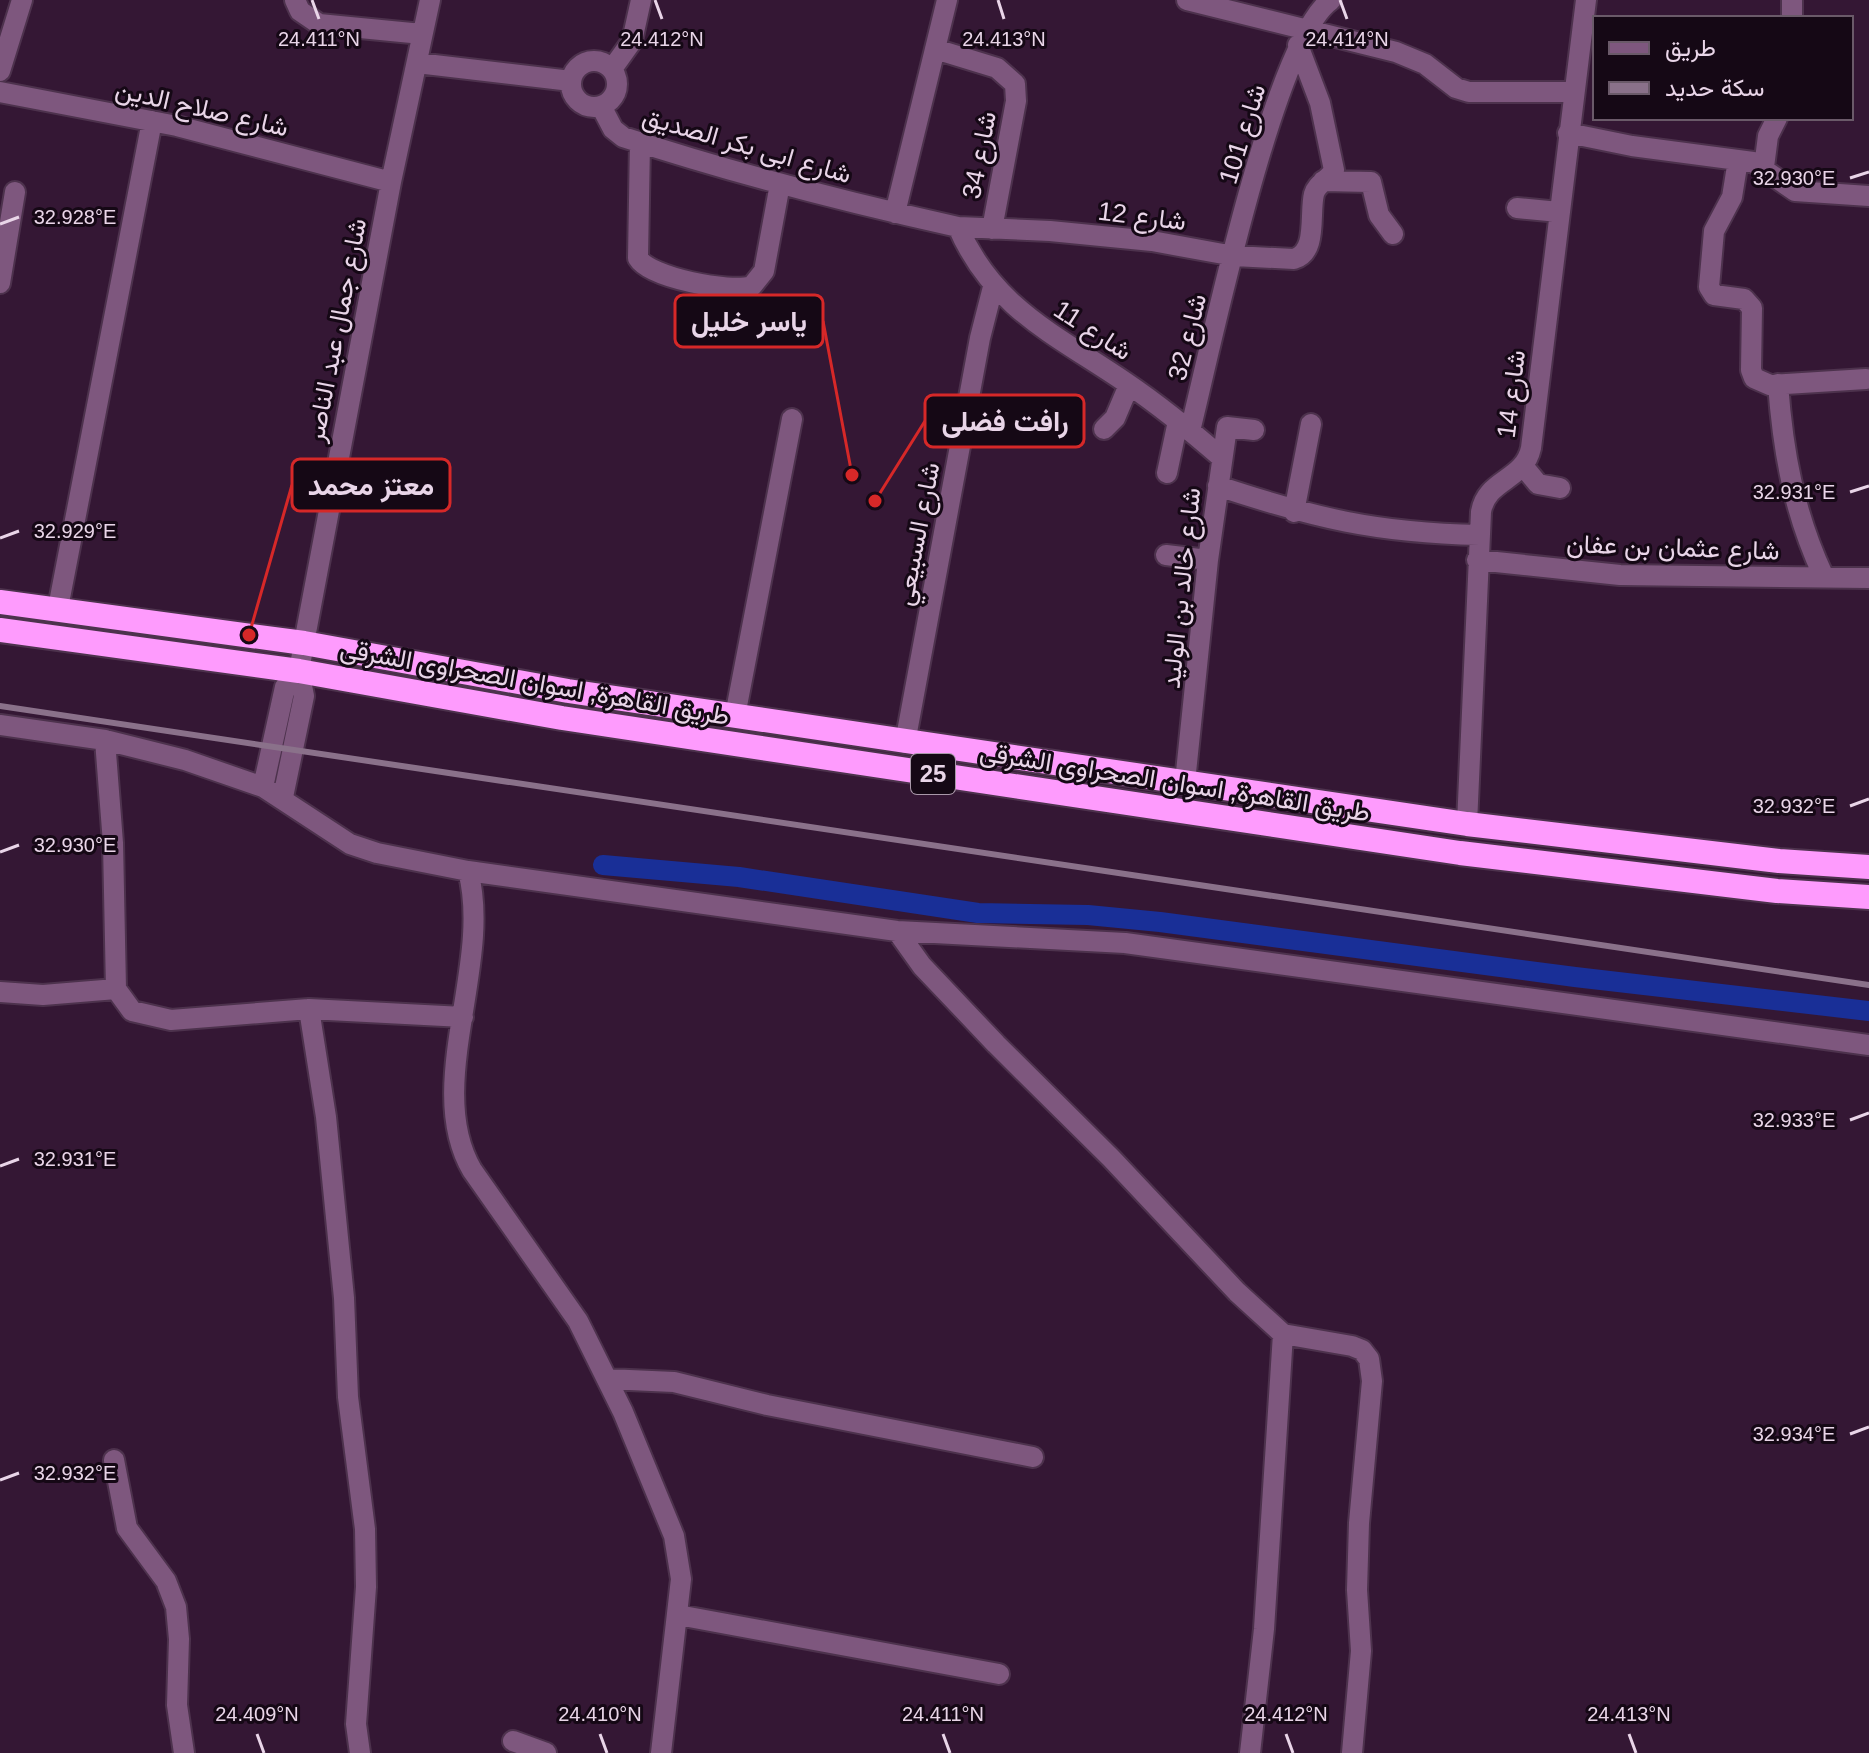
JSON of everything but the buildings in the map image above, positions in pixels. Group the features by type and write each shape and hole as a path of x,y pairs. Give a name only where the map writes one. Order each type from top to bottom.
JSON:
{"highway":[{"name":"طريق القاهرة, اسوان الصحراوى الشرقى","path":"0,602 304,643 568,691 1467,824 1779,861 1869,867"},
{"name":"طريق القاهرة, اسوان الصحراوى الشرقى","path":"0,630 299,671 562,718 1460,853 1715,885 1869,897"}],"street":[{"path":"0,71 22,0"},
{"path":"295,0 300,11 319,24 422,34"},
{"name":"شارع جمال عبد الناصر","path":"283,797 304,696 299,671 304,643 391,182 430,0"},
{"path":"612,69 632,41 641,0"},
{"path":"895,213 947,0"},
{"path":"1187,0 1216,3 1302,37 1414,59 1456,88 1469,92 1574,92"},
{"path":"1323,181 1334,170 1328,133 1302,37 1317,11 1331,0"},
{"name":"شارع 14","path":"1467,824 1479,535 1486,495 1524,467 1531,448 1568,133 1574,92 1587,56 1586,0"},
{"name":"شارع 101","path":"1234,256 1302,37"},
{"name":"شارع 34","path":"935,49 997,68 1015,84 1016,101 992,229"},
{"path":"599,61 612,69 617,90 601,106 580,102 571,81 584,63 599,61"},
{"path":"417,63 571,81"},
{"name":"شارع صلاح الدين","path":"0,92 152,121 391,182"},
{"name":"شارع ابى بكر الصديق","path":"601,106 613,129 640,142 780,184 895,213"},
{"path":"1764,167 1768,136 1776,120"},
{"path":"58,608 152,121"},
{"path":"1568,133 1632,146 1738,160 1764,167 1795,191 1869,196"},
{"path":"640,142 638,258 646,268 664,275 731,288 752,286 764,271 780,184"},
{"path":"1738,160 1732,197 1714,231 1709,287 1714,295 1749,303 1753,314 1751,370 1761,383 1866,379"},
{"path":"1323,181 1371,182 1379,215 1393,234"},
{"name":"شارع 12","path":"895,213 958,227 1152,241 1234,256 1294,259 1303,255 1308,245 1315,192 1323,181"},
{"path":"0,283 15,192"},
{"path":"1517,208 1559,212"},
{"name":"شارع 11","path":"958,227 979,269 993,287 1037,325 1129,385 1222,458"},
{"name":"شارع 32","path":"1167,473 1234,256"},
{"name":"شارع السبيعي","path":"905,743 980,338 993,287"},
{"path":"1778,384 1782,436 1792,494 1823,575"},
{"path":"1104,429 1115,418 1129,385"},
{"path":"735,716 792,419"},
{"path":"1294,512 1311,424"},
{"name":"شارع خالد بن الوليد","path":"1185,782 1222,458 1229,425 1254,430"},
{"path":"1524,467 1538,484 1560,488"},
{"path":"1218,486 1294,512 1385,531 1479,535"},
{"path":"1166,555 1208,560"},
{"name":"شارع عثمان بن عفان","path":"1477,560 1636,576 1823,575 1869,578"},
{"name":"شارع جمال عبد الناصر","path":"263,787 285,687 299,671"},
{"path":"0,725 105,740 185,760 283,797 322,829 350,844 377,853 468,871 897,931 1125,943 1869,1045"},
{"path":"105,740 113,843 116,989 132,1011 171,1020 309,1009 463,1017"},
{"path":"468,871 474,917 452,1114 462,1153 578,1321 607,1379 674,1536 681,1579 661,1753"},
{"path":"897,931 922,966 996,1044 1111,1158 1237,1292 1283,1334 1352,1346 1366,1353 1371,1363 1359,1523 1357,1590 1361,1651 1352,1753"},
{"path":"0,992 43,995 116,989"},
{"path":"309,1009 326,1117 344,1298 348,1397 365,1529 366,1587 356,1724 360,1753"},
{"path":"1250,1753 1264,1629 1283,1334"},
{"path":"607,1379 674,1382 767,1405 1033,1457"},
{"path":"114,1460 127,1528 166,1581 176,1607 179,1639 177,1705 184,1753"},
{"path":"678,1615 999,1674"},
{"path":"513,1741 546,1753"}],"waterway":[{"path":"603,865 739,877 978,913 1088,915 1160,922 1575,977 1869,1011"}],"railway":[{"path":"0,706 1869,985"}],"place":[{"name":"ياسر خليل","path":"852,475"},
{"name":"رافت فضلى","path":"875,501"},
{"name":"معتز محمد","path":"249,635"}]}
